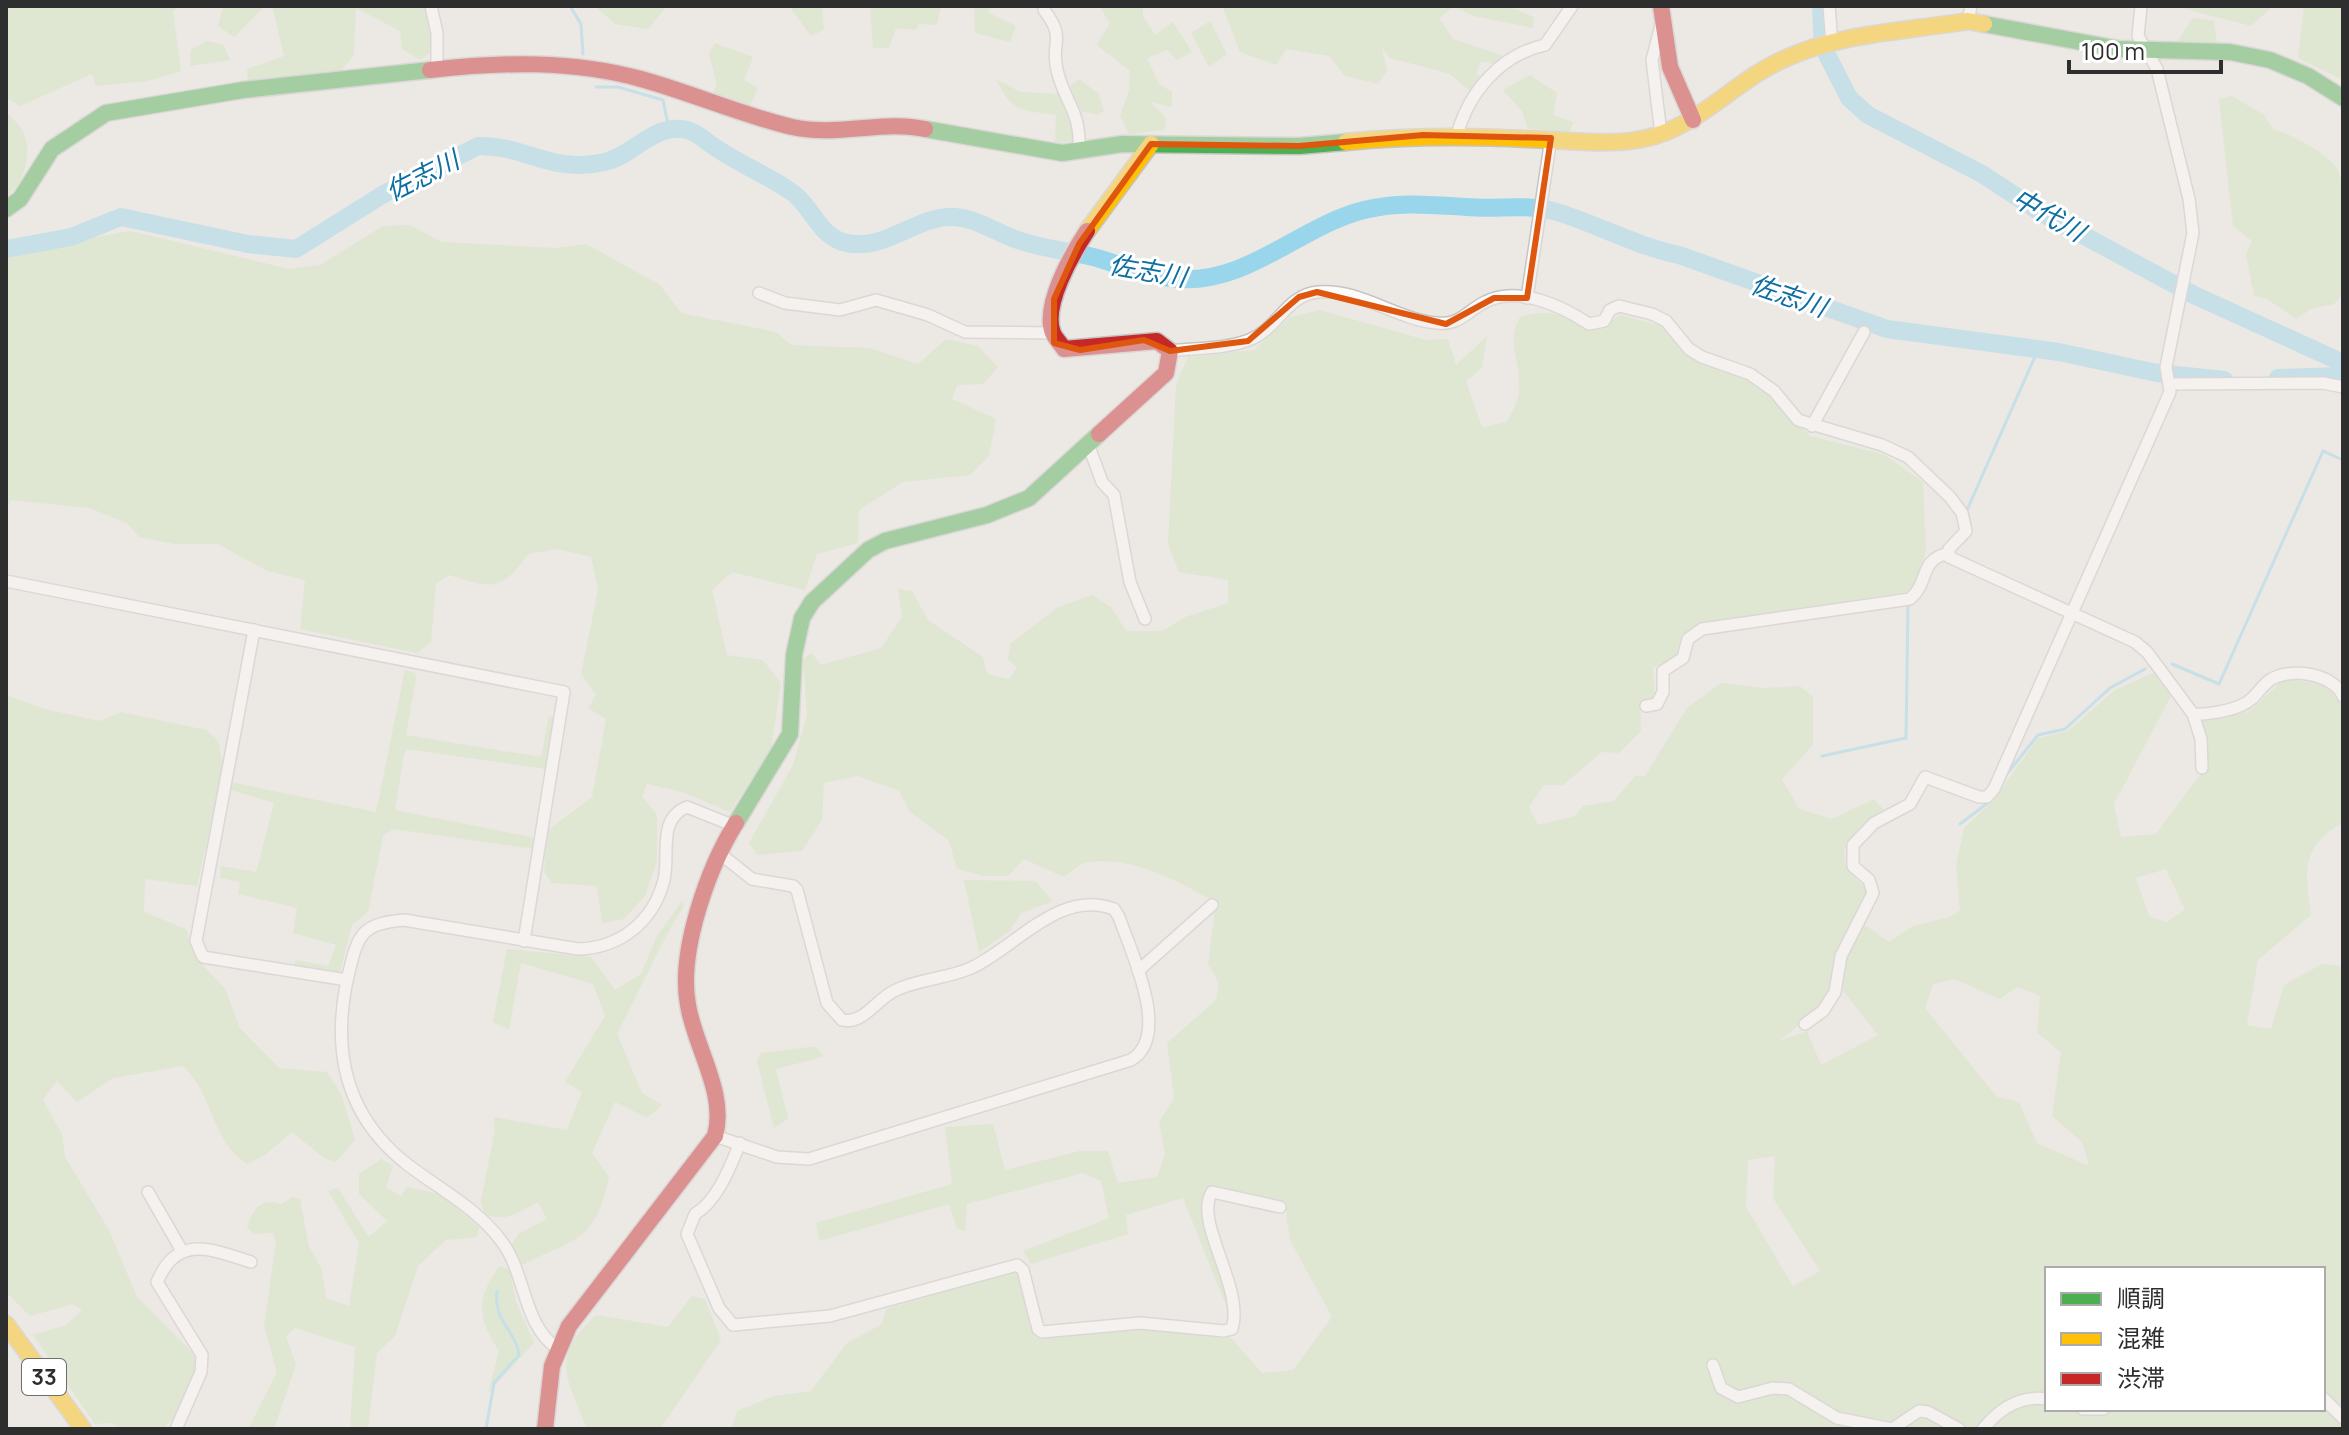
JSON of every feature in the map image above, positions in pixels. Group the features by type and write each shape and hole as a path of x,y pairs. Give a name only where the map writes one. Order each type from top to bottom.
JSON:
{"street":[{"path":"431,6 437,33 437,67"},
{"path":"1457,135 1462,117 1488,77 1526,49 1545,45 1572,6"},
{"path":"1829,6 1832,43"},
{"path":"1805,1024 1823,1011 1835,992 1841,956 1873,893 1869,880 1853,866 1853,845 1874,823 1910,804 1925,777 1987,797 2170,392 2166,367 2193,233 2189,199 2157,69 2138,36 2141,6"},
{"path":"1044,10 1058,29 1057,70 1078,115 1079,150"},
{"path":"1662,12 1670,67 1693,120"},
{"path":"1661,134 1652,60 1662,12"},
{"path":"6,209 20,199 52,149 106,113 137,105 437,67 540,63 587,69 638,78 793,127 828,132 918,127 1030,150 1079,150 1151,144 1299,146 1457,135 1622,141 1661,134 1693,120 1755,73 1815,47 1970,13 2106,47 2230,52 2270,60 2308,76 2343,98"},
{"path":"1527,298 1551,138"},
{"path":"1151,144 1123,176 1079,244 1054,299 1050,333 1054,343 1064,349 1080,350 1144,340 1157,341 1170,351 1248,341 1271,326 1299,297 1317,292 1363,300 1410,318 1446,324 1460,320 1494,298 1527,298 1568,310 1589,324 1604,321 1610,310 1619,306 1652,314 1666,321 1689,349 1702,357 1750,374 1774,391 1798,420 1882,445 1908,457 1950,497 1962,513 1966,531 1948,553 1934,556 1927,565 1921,590 1910,599 1702,629 1688,639 1683,658 1663,671 1663,692 1657,704 1646,706"},
{"path":"759,293 785,303 840,310 876,300 928,315 965,332 1050,333"},
{"path":"1812,426 1864,332"},
{"path":"545,1429 557,1348 569,1326 715,1136 721,1115 719,1100 688,1007 685,979 702,901 718,852 790,734 797,634 812,602 868,550 885,541 987,515 1029,498 1166,373 1170,351"},
{"path":"2170,384 2323,383 2343,387"},
{"path":"1088,444 1102,482 1114,495 1130,582 1145,619"},
{"path":"1948,553 1953,559 2072,610 2135,642 2147,652 2193,714 2201,739 2202,768"},
{"path":"6,581 564,692 524,941"},
{"path":"254,630 196,941 203,957 347,980"},
{"path":"2193,714 2240,707 2253,700 2270,680 2291,673 2323,678 2343,696"},
{"path":"557,1348 546,1340 503,1243 469,1207 408,1165 378,1138 357,1108 342,1065 340,1029 347,980 356,946 363,931 375,922 404,920 578,949 601,948 622,940 638,926 657,898 664,877 666,839 675,814 687,807 698,809 732,825"},
{"path":"715,1136 777,1157 809,1159 1131,1060 1142,1053 1149,1041 1150,1022 1138,971 1114,909 1093,904 1039,922 985,962 957,974 892,992 856,1020 842,1020 827,1003 797,890 793,886 752,879 718,852"},
{"path":"1138,971 1212,905"},
{"path":"740,1143 730,1168 705,1208 695,1214 687,1234 719,1308 733,1325 830,1316 1017,1265 1023,1270 1038,1329 1042,1332 1140,1323 1224,1331 1232,1329 1235,1300 1210,1221 1207,1200 1212,1192 1280,1207"},
{"path":"148,1192 182,1251"},
{"path":"176,1429 201,1372 202,1355 157,1282 164,1265 182,1251 200,1248 251,1262"},
{"name":"33","path":"6,1324 83,1429"},
{"path":"1713,1365 1721,1388 1738,1397 1773,1388 1789,1389 1837,1418 1892,1429 1919,1411 1928,1412 1959,1429"},
{"path":"1983,1429 2011,1404 2027,1398 2045,1399"},
{"path":"2325,1400 2343,1418"}],"highlighted area":[{"path":"1423,135 1551,138 1527,298 1494,298 1446,324 1317,292 1299,297 1248,341 1170,351 1144,340 1080,350 1054,343 1054,299 1079,244 1151,144 1299,146"}],"green space":[{"path":"6,6 179,6 173,12 181,71 148,81 96,86 92,74 20,106 6,97"},
{"path":"223,6 265,6 234,37 218,26"},
{"path":"272,6 427,6 434,50 420,60 402,49 400,31 356,8 354,55 337,75 248,82 247,69 284,56"},
{"path":"595,6 667,6 648,29 615,24"},
{"path":"789,6 822,6 824,30 811,36"},
{"path":"870,6 941,6 937,25 919,24 916,30 896,28 889,48 873,48"},
{"path":"974,6 989,6 989,13 1016,26 1010,42 975,33"},
{"path":"1099,6 1143,6 1143,16 1155,35 1173,22 1192,52 1177,60 1167,50 1147,58 1159,84 1172,92 1172,107 1150,102 1166,118 1165,130 1129,134 1120,116 1129,90 1130,71 1097,45 1110,23"},
{"path":"1222,6 1507,6 1534,17 1533,28 1474,16 1454,7 1439,18 1453,39 1507,57 1498,65 1481,61 1476,74 1484,77 1471,92 1450,74 1390,58 1382,48 1387,71 1378,84 1345,76 1329,56 1286,49 1276,65 1240,52"},
{"path":"2186,6 2273,6 2251,26 2185,9"},
{"path":"2304,6 2343,6 2343,80 2298,58"},
{"path":"2192,18 2214,21 2217,42 2177,42"},
{"path":"1210,21 1227,54 1209,67 1191,33"},
{"path":"207,41 224,45 230,60 190,66 191,50"},
{"path":"715,43 753,57 744,80 758,88 749,109 712,97 717,84 709,54"},
{"path":"1530,75 1557,93 1553,115 1573,122 1570,132 1528,129 1522,111 1503,90"},
{"path":"1079,79 1099,94 1104,111 1098,115 1081,111 1070,86"},
{"path":"997,80 1021,92 1062,94 1074,112 1074,141 1055,143 1056,115 1019,108 1007,99"},
{"path":"2232,96 2264,115 2273,129 2298,139 2332,162 2341,179 2344,210 2343,293 2334,304 2311,309 2296,319 2267,299 2254,296 2246,254 2252,241 2233,226 2219,99"},
{"path":"6,112 21,129 26,140 27,157 18,184 6,195"},
{"path":"410,225 442,242 556,248 586,244 660,285 681,313 776,332 791,345 869,348 918,364 946,339 978,346 998,367 983,384 957,385 952,399 996,419 989,456 970,475 903,482 859,510 858,543 817,554 805,590 732,572 712,590 727,655 763,660 781,683 771,749 730,812 682,792 647,784 642,796 657,815 657,861 645,896 624,919 602,923 597,886 552,883 544,872 547,831 592,797 606,719 588,708 596,695 581,674 598,590 591,557 558,549 528,554 510,576 494,584 475,583 449,575 436,584 431,642 417,653 300,629 305,580 267,571 218,544 174,544 139,537 127,523 89,508 11,500 6,509 6,252 131,231 289,269 320,265 383,226"},
{"path":"1320,310 1426,340 1448,339 1456,365 1487,336 1482,368 1466,381 1482,427 1507,422 1517,400 1519,381 1514,337 1520,317 1549,314 1594,329 1621,315 1661,326 1683,353 1720,371 1756,382 1810,436 1883,454 1923,482 1926,552 1913,591 1704,623 1682,635 1676,656 1653,668 1655,697 1640,703 1641,731 1619,753 1602,752 1563,785 1544,785 1529,807 1538,825 1575,816 1583,806 1614,801 1635,776 1645,776 1687,708 1721,683 1762,688 1800,686 1813,697 1813,745 1782,779 1799,809 1832,819 1874,799 1883,809 1860,828 1846,846 1844,856 1847,866 1868,889 1837,953 1829,988 1820,1008 1779,1041 1807,1031 1821,1065 1878,1035 1840,987 1844,960 1861,922 1889,942 1913,926 1950,917 1960,910 1956,865 1964,828 1992,802 2038,738 2068,731 2115,690 2157,671 2172,694 2114,804 2121,837 2156,834 2208,764 2200,720 2250,711 2284,679 2324,684 2341,704 2343,822 2319,841 2312,851 2307,873 2311,915 2258,960 2247,1025 2271,1029 2284,985 2322,964 2340,966 2343,986 2343,1429 731,1429 737,1411 774,1396 811,1391 846,1344 882,1324 886,1309 1012,1271 1019,1275 1037,1336 1139,1329 1231,1338 1262,1373 1293,1370 1332,1317 1290,1240 1285,1205 1217,1188 1202,1210 1231,1297 1225,1303 1183,1198 1126,1215 1128,1234 1031,1264 1023,1251 1109,1218 1101,1181 1083,1173 967,1204 965,1231 957,1229 949,1204 819,1241 816,1223 952,1184 945,1127 993,1124 1005,1170 1079,1151 1108,1151 1118,1183 1157,1177 1165,1154 1159,1122 1174,1098 1167,1043 1216,1000 1219,983 1208,964 1216,903 1154,871 1119,862 1085,863 1064,877 1024,859 1008,876 984,876 957,869 949,841 910,812 899,791 858,776 824,783 822,820 802,851 757,855 749,843 793,765 807,714 803,659 812,653 821,665 881,648 902,617 898,589 912,591 928,620 983,657 987,674 1009,679 1017,668 1008,659 1010,644 1058,607 1092,595 1111,607 1126,631 1163,631 1185,617 1228,603 1228,580 1179,572 1168,544 1176,384 1188,357 1254,350 1290,317","holes":["2166,869 2185,910 2166,922 2149,916 2136,878","1954,979 2000,999 2017,987 2040,996 2037,1033 2061,1052 2052,1116 2082,1142 2089,1166 2037,1143 2019,1102 1997,1097 1925,1008 1933,984","1775,1156 1773,1198 1820,1271 1793,1286 1746,1207 1748,1160"]},
{"path":"405,670 415,673 416,679 406,735 541,757 549,716 557,717 547,769 406,749 404,755 395,810 535,838 534,849 393,829 383,836 368,912 352,925 339,976 292,969 296,960 328,966 336,945 293,933 297,908 238,894 240,882 220,878 221,866 256,872 274,803 231,790 230,782 376,812"},
{"path":"6,695 45,709 99,721 121,712 206,730 218,740 223,768 197,886 145,879 144,912 186,929 199,961 225,989 240,1028 279,1068 327,1072 342,1096 355,1140 336,1162 324,1158 292,1132 265,1155 247,1164 226,1143 201,1090 183,1066 113,1078 77,1102 57,1081 43,1100 62,1134 65,1157 109,1230 137,1297 192,1352 197,1369 176,1417 162,1429 120,1429 112,1423 95,1424 33,1335 66,1325 82,1310 73,1304 30,1316 6,1292"},
{"path":"964,880 1035,881 1053,901 1021,913 1010,931 979,952"},
{"path":"682,901 684,906 617,1034 642,1093 662,1105 647,1118 615,1102 592,1153 609,1177 597,1214 581,1235 522,1265 511,1247 518,1234 547,1219 538,1202 505,1217 484,1214 481,1201 495,1129 493,1117 567,1130 582,1092 565,1082 605,1016 593,984 521,963 509,1030 493,1022 507,949 591,957 615,990 641,974 657,936"},
{"path":"817,1047 823,1057 776,1069 788,1119 774,1128 757,1061 761,1053"},
{"path":"381,1159 393,1166 386,1187 401,1196 407,1187 440,1194 479,1227 477,1237 446,1240 418,1266 395,1336 377,1353 368,1429 350,1429 355,1347 295,1328 286,1336 296,1365 274,1429 248,1429 277,1372 264,1327 276,1241 272,1233 254,1234 247,1227 252,1215 263,1203 281,1204 292,1197 300,1199 309,1246 322,1270 326,1298 349,1306 359,1243 328,1191 338,1188 369,1237 387,1221 359,1194 359,1174"},
{"path":"499,1266 510,1270 516,1302 534,1343 488,1393 499,1351 486,1328 482,1308 486,1289"},
{"path":"692,1296 705,1299 721,1340 660,1429 587,1429 566,1369 567,1356 581,1330 596,1315 668,1327"}],"waterway":[{"path":"570,6 581,24 583,54"},
{"name":"中代川","path":"1821,6 1823,47 1849,98 1868,115 1982,174 2040,212 2194,295 2343,363"},
{"path":"596,87 618,87 663,100 669,129"},
{"name":"佐志川","path":"6,249 71,237 121,217 248,244 296,249 382,195 478,146 510,150 553,162 586,165 616,158 655,135 675,129 696,134 793,193 821,227 843,242 872,243 926,222 954,217 1025,242 1097,258 1147,274 1178,279 1203,278 1251,264 1318,228 1377,207 1416,204 1535,208 1573,217 1887,329 2059,352 2157,373 2224,380"},
{"path":"1960,545 1968,537 1970,529 1967,510 2037,352"},
{"name":"佐志川","path":"2278,378 2343,376"},
{"path":"2172,664 2219,684 2323,451 2343,460"},
{"path":"1822,756 1906,738 1908,603"},
{"path":"2006,775 2038,735 2065,729 2110,688 2145,669"},
{"path":"1960,824 1989,802"},
{"path":"486,1429 494,1383 519,1355 498,1311 497,1291"}],"traffic: fast":[{"path":"1984,24 2119,49 2230,52 2270,60 2308,76 2343,98"},
{"path":"6,209 20,199 52,149 106,113 243,90 430,70"},
{"path":"925,129 1062,153 1122,144 1299,146 1346,142"},
{"path":"736,823 790,734 794,655 802,618 812,602 868,550 885,541 987,515 1029,498 1099,434"}],"traffic: slow":[{"path":"1346,142 1436,137 1600,142 1643,139 1681,125 1766,68 1806,50 1874,34 1968,21 1984,24"},
{"path":"1087,231 1151,144"},
{"path":"6,1324 83,1429"}],"traffic: jam":[{"path":"1661,6 1670,67 1693,120"},
{"path":"430,70 510,64 589,68 641,79 792,127 809,130 892,126 925,129"},
{"path":"1087,231 1055,295 1051,322 1055,337 1064,349 1157,341 1170,351 1166,373 1099,434"},
{"path":"545,1429 552,1366 569,1326 715,1136 717,1103 688,1005 687,961 706,886 736,823"}]}
